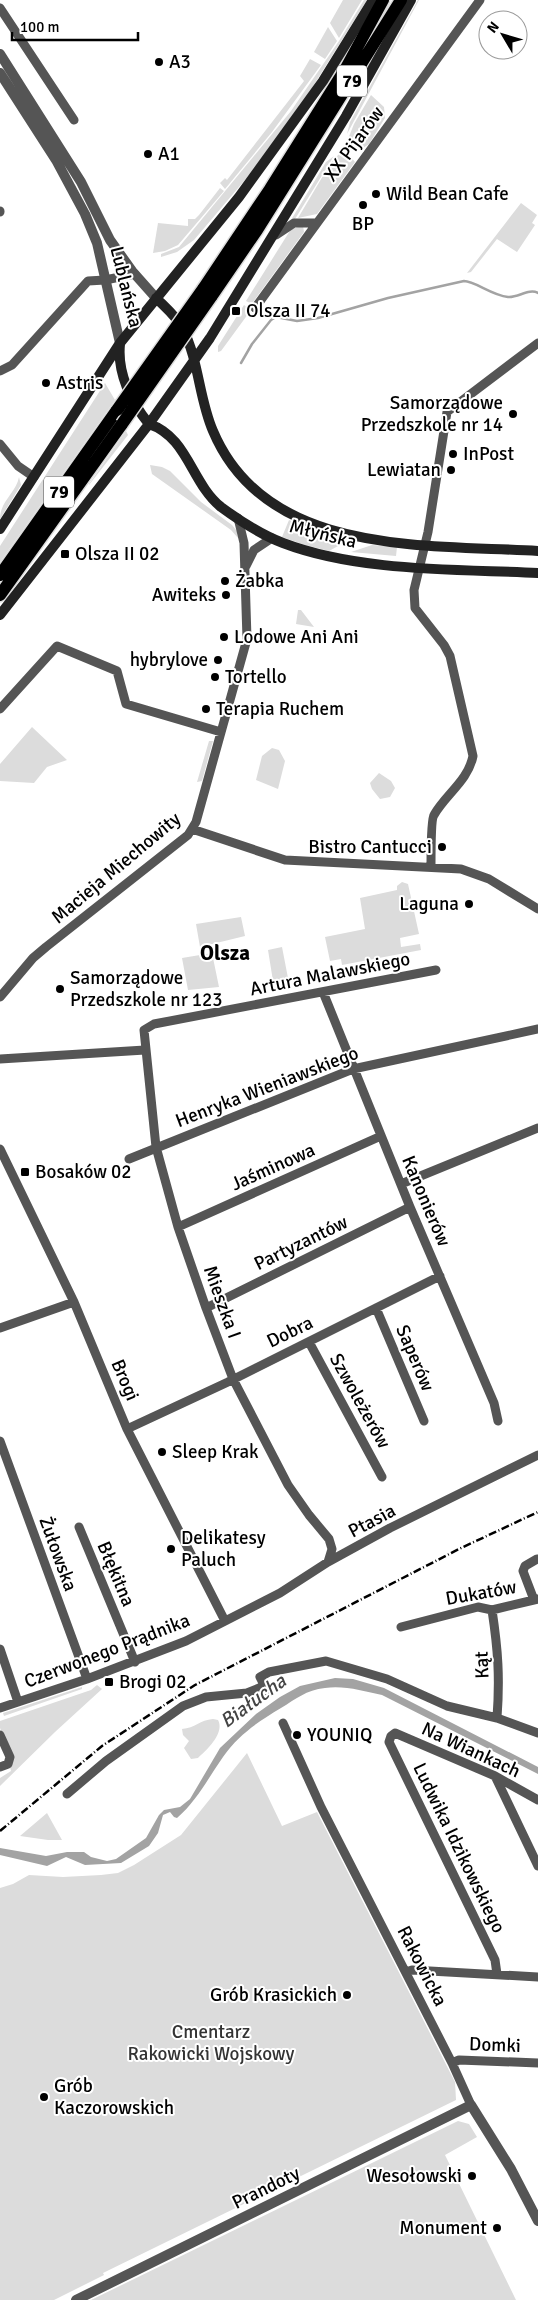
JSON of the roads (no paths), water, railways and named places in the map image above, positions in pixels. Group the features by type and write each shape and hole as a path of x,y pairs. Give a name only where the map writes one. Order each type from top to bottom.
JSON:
{"main road":[{"path":"149,424 133,402 126,384 121,362 120,343 239,197 290,128 327,74 373,0"},
{"name":"79","path":"4,577 122,424 207,293 265,196 346,68 383,0"},
{"name":"79","path":"0,595 4,577 117,410 257,230 401,0"},
{"path":"0,615 149,424 194,362 346,116 411,0"},
{"name":"Młyńska","path":"156,298 183,328 194,362 208,419 217,441 240,475 265,499 294,516 331,532 370,539 538,551"},
{"name":"Lublańska","path":"0,529 120,343"},
{"name":"Młyńska","path":"149,424 164,430 181,447 206,493 212,500 272,538 323,555 364,562 538,573"}],"street":[{"name":"XX Pijarów","path":"255,308 480,0"},
{"path":"0,8 74,120"},
{"name":"Lublańska","path":"0,54 64,154 110,240 135,274 156,298"},
{"name":"Lublańska","path":"0,74 72,187 97,243 120,343"},
{"path":"267,245 281,230 291,224 302,222 316,223"},
{"path":"0,372 12,365 88,281 105,280 135,274"},
{"path":"430,866 432,816 471,768 473,756 450,656 444,645 415,608 414,590 425,544 447,412 538,342"},
{"path":"0,444 18,466 34,476"},
{"name":"Macieja Miechowity","path":"0,997 33,958 192,829 200,809 247,639 246,568 243,534 238,518"},
{"path":"246,568 254,550 272,538"},
{"path":"0,709 57,646 117,671 126,704 221,732"},
{"path":"192,829 285,860 461,869 477,874 502,886 538,909"},
{"name":"Artura Malawskiego","path":"144,1030 154,1024 436,970"},
{"name":"Kanonierów","path":"323,992 410,1207 494,1403 498,1421"},
{"name":"Henryka Wieniawskiego","path":"128,1159 353,1068 538,1029"},
{"name":"Mieszka I","path":"144,1030 156,1147 178,1226 206,1308 233,1379 288,1485 329,1539 332,1549 328,1562"},
{"path":"0,1058 145,1050"},
{"path":"401,1184 538,1128"},
{"name":"Jaśminowa","path":"178,1226 381,1136"},
{"name":"Brogi","path":"0,1150 74,1302 127,1429 225,1621"},
{"name":"Partyzantów","path":"206,1308 410,1207"},
{"name":"Dobra","path":"127,1429 309,1342 440,1276"},
{"path":"0,1328 74,1302"},
{"name":"Saperów","path":"376,1308 424,1421"},
{"name":"Szwoleżerów","path":"309,1342 382,1477"},
{"name":"Żułowska","path":"0,1441 87,1679"},
{"name":"Ptasia","path":"225,1621 280,1593 328,1562 390,1528 538,1455"},
{"name":"Błękitna","path":"78,1527 135,1662"},
{"path":"536,1600 524,1568 537,1560"},
{"name":"Dukatów","path":"401,1627 478,1607 492,1610 536,1600"},
{"name":"Kąt","path":"492,1610 499,1649 500,1682 497,1718"},
{"name":"Czerwonego Prądnika","path":"0,1708 135,1662 166,1650 225,1621"},
{"path":"0,1649 18,1702"},
{"path":"66,1794 106,1761 183,1706 206,1696 247,1693 265,1688 260,1677 269,1672 326,1661 379,1676 447,1706 497,1718 538,1733"},
{"name":"Rakowicka","path":"283,1723 319,1802 452,2063 471,2106 511,2169 538,2221"},
{"name":"Na Wiankach","path":"391,1736 395,1733 495,1776 538,1800"},
{"path":"0,1735 10,1756 8,1764 0,1767"},
{"name":"Ludwika Idzikowskiego","path":"391,1736 389,1742 495,1960 497,1974"},
{"path":"495,1776 538,1866"},
{"path":"406,1972 412,1970 538,1977"},
{"name":"Domki","path":"452,2063 460,2060 538,2063"},
{"name":"Prandoty","path":"76,2300 471,2106"}],"waterway":[{"path":"241,363 252,344 271,320 276,317 297,321 318,318 388,298 464,281 508,297 527,292 538,293"}],"railway":[{"path":"0,1831 102,1746 195,1685 459,1549 538,1512"}],"place":[{"name":"A3","path":"159,62"},
{"name":"A1","path":"148,154"},
{"name":"Wild Bean Cafe","path":"376,194"},
{"name":"BP","path":"363,205"},
{"name":"Olsza II 74","path":"236,311"},
{"name":"Astris","path":"46,383"},
{"name":"Samorządowe Przedszkole nr 14","path":"513,414"},
{"name":"InPost","path":"453,454"},
{"name":"Lewiatan","path":"451,470"},
{"name":"Olsza II 02","path":"65,554"},
{"name":"Żabka","path":"225,581"},
{"name":"Awiteks","path":"226,595"},
{"name":"Lodowe Ani Ani","path":"224,637"},
{"name":"hybrylove","path":"218,660"},
{"name":"Tortello","path":"215,677"},
{"name":"Terapia Ruchem","path":"206,709"},
{"name":"Bistro Cantucci","path":"442,847"},
{"name":"Laguna","path":"469,904"},
{"name":"Samorządowe Przedszkole nr 123","path":"60,989"},
{"name":"Bosaków 02","path":"25,1172"},
{"name":"Sleep Krak","path":"162,1452"},
{"name":"Delikatesy Paluch","path":"171,1549"},
{"name":"Brogi 02","path":"109,1682"},
{"name":"YOUNIQ","path":"297,1735"},
{"name":"Grób Krasickich","path":"347,1995"},
{"name":"Grób Kaczorowskich","path":"44,2097"},
{"name":"Wesołowski","path":"472,2176"},
{"name":"Monument","path":"497,2228"}],"district":[{"name":"Olsza","path":"225,953"}],"water label":[{"name":"Białucha","path":"253,1701"}],"park label":[{"name":"Cmentarz Rakowicki Wojskowy","path":"211,2043"}]}
